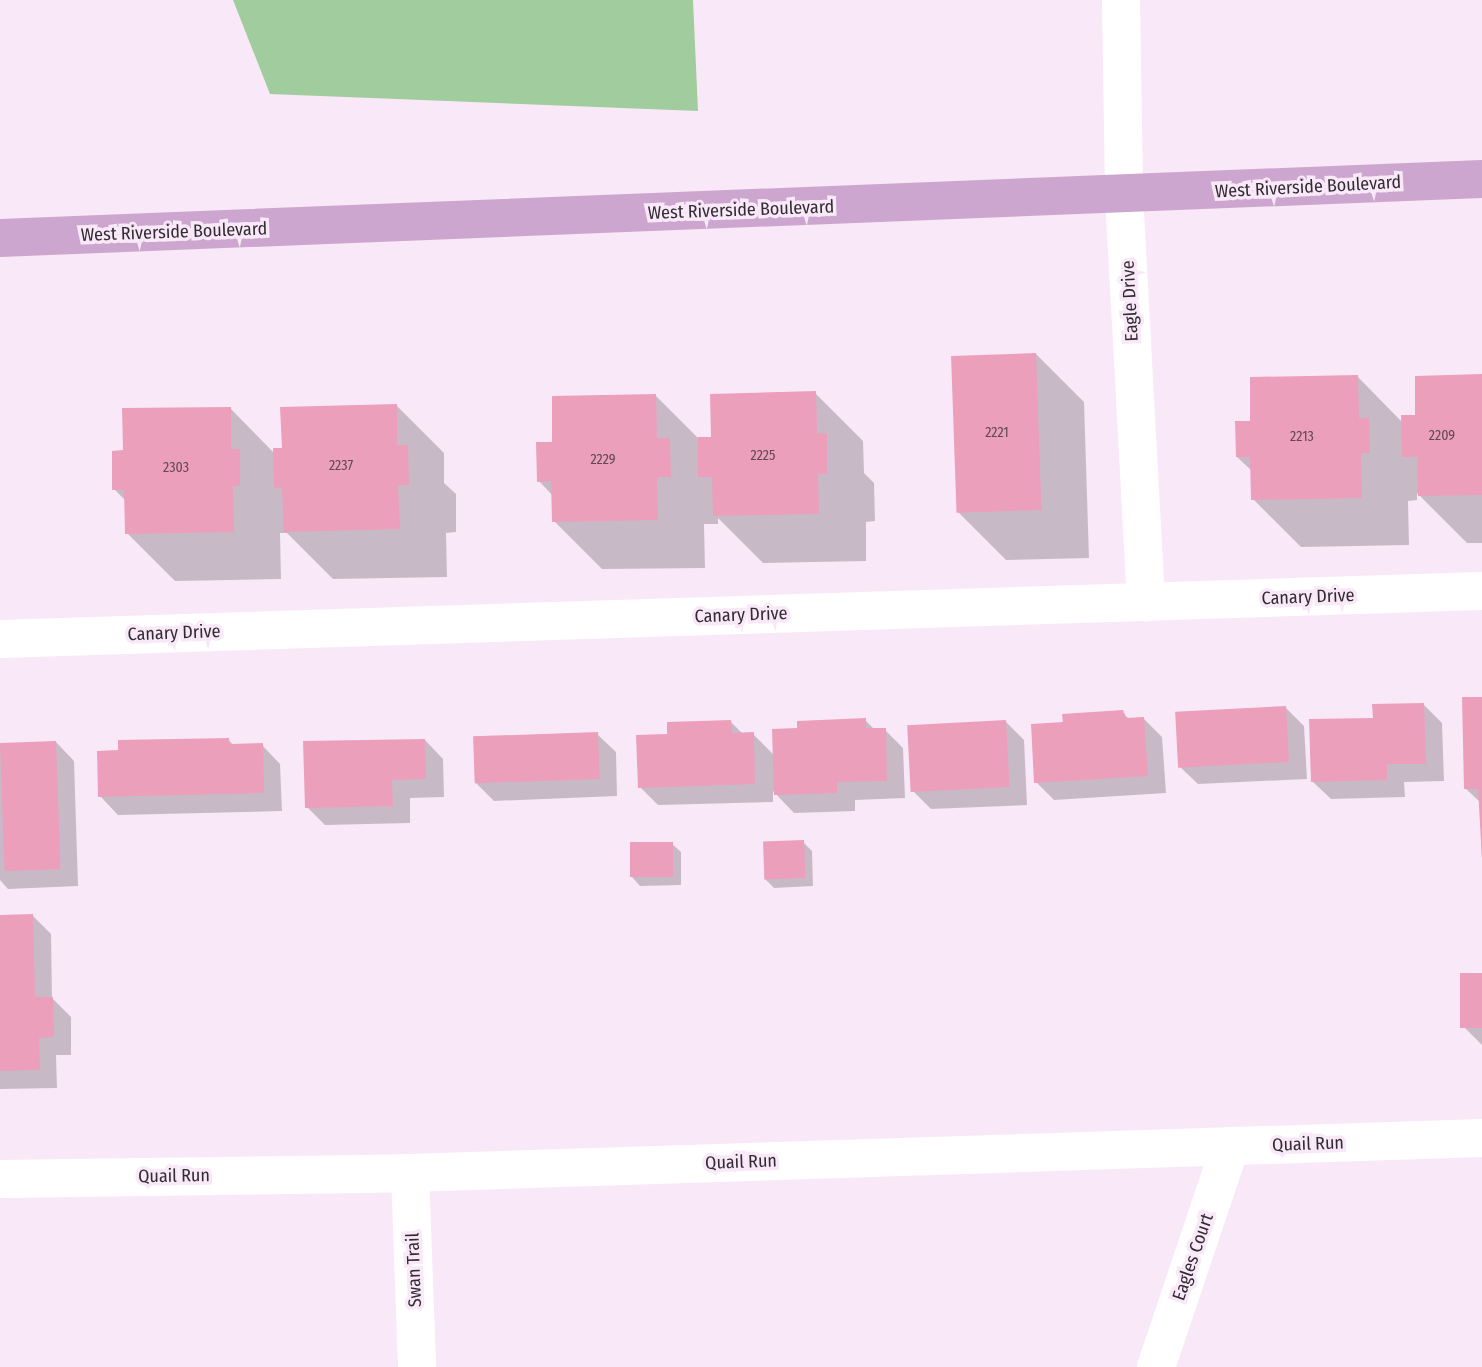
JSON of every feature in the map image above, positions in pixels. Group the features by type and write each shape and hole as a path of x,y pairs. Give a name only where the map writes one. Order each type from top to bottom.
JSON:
{"main road":[{"name":"West Riverside Boulevard","path":"0,239 1482,179"}],"street":[{"name":"Eagle Drive","path":"1121,0 1124,195 1146,602"},
{"name":"Canary Drive","path":"0,639 1482,592"},
{"name":"Quail Run","path":"0,1179 410,1173 1482,1138"},
{"name":"Eagles Court","path":"1156,1367 1230,1147"},
{"name":"Swan Trail","path":"410,1173 417,1367"}],"green space":[{"path":"233,0 693,0 698,111 270,94"}],"building":[{"path":"1036,353 1041,510 957,513 951,356"},
{"path":"1482,374 1482,495 1418,496 1417,457 1402,457 1401,415 1415,415 1415,376"},
{"path":"1358,375 1359,418 1369,418 1370,453 1361,453 1362,498 1251,500 1250,457 1236,457 1235,421 1250,421 1250,377"},
{"path":"816,391 817,434 827,433 827,474 818,474 819,514 713,516 712,477 698,477 698,437 711,437 710,394"},
{"path":"656,394 657,438 670,438 671,477 657,477 658,520 552,522 551,481 537,482 536,442 552,442 552,396"},
{"path":"397,404 397,445 408,445 409,485 398,485 400,529 284,532 282,487 274,488 273,448 282,448 280,407"},
{"path":"231,407 231,449 240,449 240,486 233,486 234,532 125,534 124,490 112,490 112,451 123,450 122,408"},
{"path":"1462,697 1482,697 1482,859 1478,789 1464,789"},
{"path":"1424,703 1426,764 1387,764 1387,780 1311,782 1309,719 1373,718 1372,704"},
{"path":"1286,706 1289,762 1178,768 1175,712"},
{"path":"1123,710 1126,718 1144,717 1148,776 1034,783 1031,724 1063,722 1062,714"},
{"path":"866,718 866,728 886,728 887,781 837,782 837,793 774,795 772,729 797,728 797,721"},
{"path":"731,720 732,733 754,732 755,784 638,788 636,735 667,734 667,722"},
{"path":"1006,720 1010,787 911,792 907,725"},
{"path":"598,732 600,779 475,783 473,736"},
{"path":"229,738 229,744 263,743 264,793 98,797 97,751 118,750 118,740"},
{"path":"425,739 426,779 392,780 393,806 305,808 303,741"},
{"path":"56,741 60,869 5,871 0,743"},
{"path":"804,840 805,878 764,879 763,841"},
{"path":"630,842 673,842 673,877 630,877"},
{"path":"33,914 35,997 53,997 54,1037 39,1038 40,1070 0,1071 0,915"},
{"path":"1460,973 1482,973 1482,1028 1460,1028"}]}
